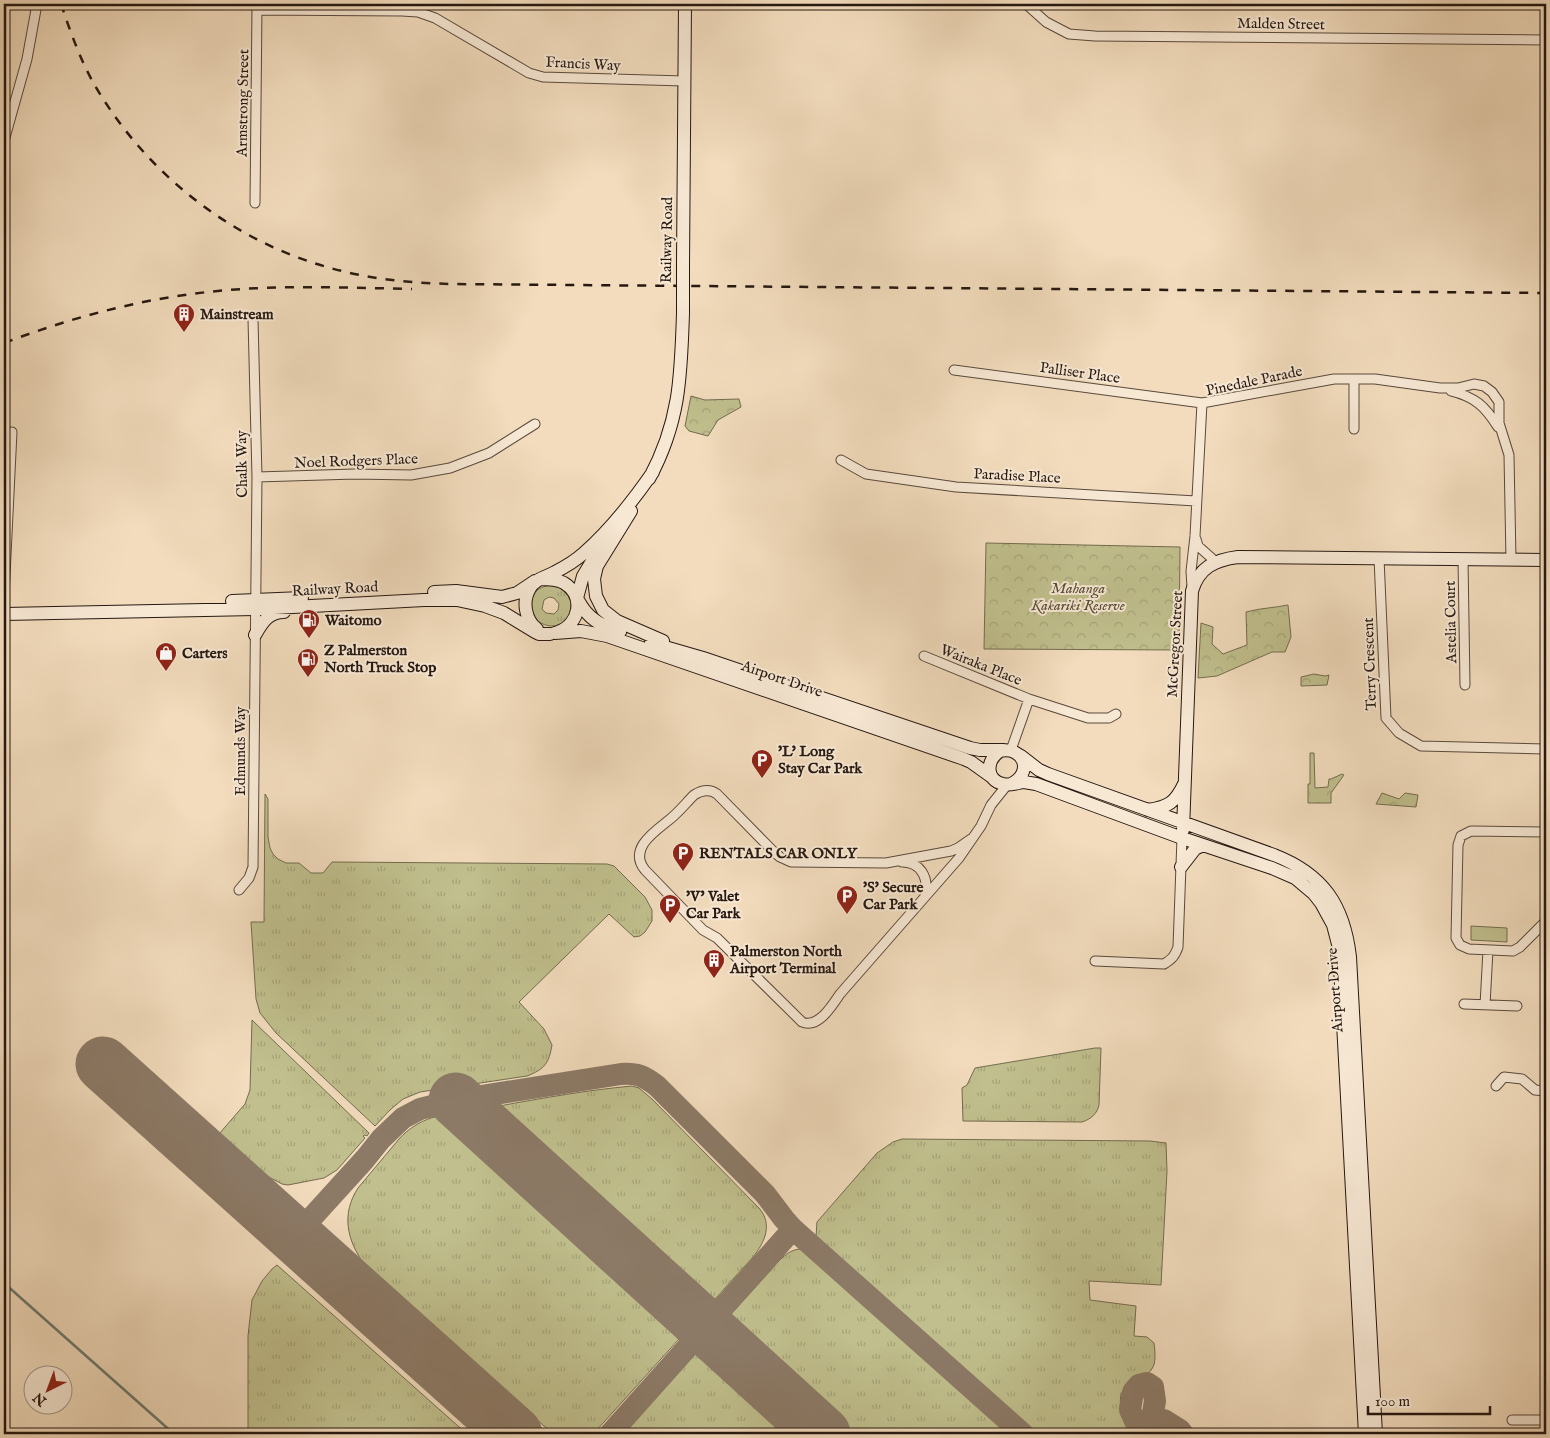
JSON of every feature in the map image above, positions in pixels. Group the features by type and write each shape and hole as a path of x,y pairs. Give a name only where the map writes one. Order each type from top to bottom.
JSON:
{"main road":[{"name":"Railway Road","path":"577,599 583,576 591,562 637,502 653,472 668,437 679,392 683,313 685,4"},
{"name":"Railway Road","path":"4,614 114,612 255,605 456,591 502,597 517,594 538,580 568,565 584,553 620,515 653,472"},
{"path":"637,502 599,561 595,571 594,585 598,601 603,610 617,621 703,658"},
{"name":"McGregor Street","path":"1182,838 1192,590 1195,580 1208,566 1226,558 1238,557 1546,560"},
{"path":"554,579 563,582 577,599 578,610 575,618 564,630 553,634 542,632 529,621 525,604 529,589 538,580 554,579"},
{"name":"Airport Drive","path":"577,599 590,616 604,626 970,748 1011,751 1048,774 1274,855 1296,865 1316,879 1335,904 1343,920 1347,932 1350,957 1376,1434"},
{"name":"Railway Road","path":"255,605 363,604 424,600 466,602 504,613 539,634 553,634"},
{"path":"255,635 270,615 278,612 330,609 363,604"},
{"name":"Airport Drive","path":"553,634 581,631 607,636 964,759 1001,781 1033,783 1182,838 1272,868 1295,878 1314,894 1330,919 1337,937 1365,1434"},
{"path":"1000,751 1011,751 1023,762 1023,773 1016,782 1001,781 990,771 991,759 1000,751"},
{"path":"1148,810 1159,809 1169,805 1175,800 1185,780"},
{"path":"1181,867 1195,849 1203,845"}],"street":[{"path":"4,141 27,59 37,4"},
{"name":"Malden Street","path":"1026,4 1046,22 1069,34 1546,40"},
{"name":"Francis Way","path":"257,7 418,12 435,18 529,73 543,77 684,81"},
{"name":"Armstrong Street","path":"255,203 257,7"},
{"name":"Chalk Way","path":"253,319 256,477 255,605"},
{"name":"Palliser Place","path":"954,370 1202,403"},
{"path":"1354,379 1354,429"},
{"name":"Pinedale Parade","path":"1192,590 1191,571 1195,536 1202,403 1334,380 1375,379 1440,388 1472,398 1490,414 1508,447 1510,465 1511,560"},
{"name":"Pinedale Parade","path":"1440,388 1458,388 1474,384 1488,388 1496,396 1498,402 1499,423 1502,434"},
{"name":"Noel Rodgers Place","path":"256,477 355,474 411,475 450,468 489,454 535,424"},
{"path":"4,596 12,432"},
{"name":"Paradise Place","path":"841,460 866,474 956,487 1196,501"},
{"path":"1195,536 1198,546 1216,562"},
{"name":"Terry Crescent","path":"1379,558 1386,718 1399,733 1421,746 1546,749"},
{"name":"Astelia Court","path":"1463,559 1465,684"},
{"name":"Edmunds Way","path":"239,890 249,878 253,867 255,605"},
{"name":"Wairaka Place","path":"924,656 1029,699 1088,718 1109,718 1116,714"},
{"name":"Wairaka Place","path":"1011,751 1029,699"},
{"path":"924,896 926,879 923,872 920,868 908,862 787,861 773,851 718,794 708,790 694,795 669,820 660,826 643,844 639,855 640,863 644,870 703,930 717,938 802,1022 807,1024 816,1021 833,1005 840,994 958,858 984,821 1001,781"},
{"path":"1546,832 1471,831 1464,833 1460,838 1458,846 1456,938 1458,944 1466,948 1511,951 1515,950 1546,921"},
{"name":"McGregor Street","path":"1095,961 1164,964 1176,954 1178,947 1182,838"},
{"path":"892,863 951,851 971,839"},
{"path":"1485,1005 1488,950"},
{"path":"1464,1004 1517,1006"},
{"path":"1496,1086 1504,1077 1522,1079 1535,1090 1546,1091"},
{"path":"1512,1420 1546,1420"}],"green space":[{"path":"691,396 705,400 739,399 741,407 718,420 708,436 689,431 685,426"},
{"name":"Mahanga Kakariki Reserve","path":"986,543 1180,547 1179,650 984,649"},
{"path":"552,585 563,590 569,596 571,604 570,613 566,620 559,625 551,626 541,623 532,613 533,596 538,590","holes":["549,597 554,598 559,604 558,610 554,614 546,613 542,609 544,600"]},
{"path":"1288,605 1291,637 1285,652 1272,652 1217,676 1198,678 1201,623 1213,627 1212,644 1223,654 1247,645 1246,612"},
{"path":"1314,674 1329,675 1327,685 1301,686 1301,677"},
{"path":"1310,753 1314,753 1315,788 1328,787 1329,779 1344,775 1331,793 1331,803 1308,803"},
{"path":"1382,793 1399,799 1405,793 1418,795 1416,807 1376,804"},
{"path":"265,794 268,799 268,837 273,854 286,863 299,863 311,873 323,873 332,862 607,864 614,866 645,897 652,910 652,921 645,932 640,936 634,937 609,914 519,1002 544,1029 552,1045 548,1061 538,1071 527,1076 420,1092 403,1099 375,1126 276,1033 260,1013 256,999 251,922 264,922"},
{"path":"1471,926 1507,928 1507,942 1471,940"},
{"path":"252,1020 369,1133 367,1136 363,1136 365,1138 337,1170 324,1178 288,1185 282,1184 267,1176 219,1134 245,1104 250,1090"},
{"path":"1101,1048 1099,1105 1095,1114 1088,1119 1082,1122 963,1121 962,1088 967,1085 975,1068"},
{"path":"632,1086 639,1088 652,1099 759,1208 766,1220 766,1233 753,1257 595,1432 592,1434 556,1434 544,1426 364,1264 350,1236 348,1227 349,1207 358,1188 399,1139 410,1129 427,1120 465,1110"},
{"path":"902,1139 1150,1141 1166,1143 1167,1171 1161,1285 1089,1281 1090,1300 1136,1306 1134,1336 1147,1337 1154,1343 1155,1362 1153,1367 1147,1374 1130,1384 1124,1393 1121,1393 1120,1404 1122,1414 1125,1421 1136,1434 1032,1434 820,1244 822,1242 816,1236 817,1222 877,1153 893,1142"},
{"path":"799,1249 811,1254 1013,1434 623,1434 780,1260 786,1254"},
{"path":"277,1265 467,1434 248,1434 248,1336 252,1300 262,1281"}],"waterway":[{"path":"4,1283 174,1434"}],"taxiway":[{"path":"295,1236 381,1139 403,1118 420,1109 456,1100 621,1074 636,1075 657,1086 765,1194 793,1229 1023,1434"},
{"path":"610,1434 793,1229"},
{"path":"1141,1434 1130,1410 1133,1392 1139,1385 1147,1383 1153,1387 1155,1401 1151,1425"},
{"path":"1147,1434 1151,1425 1164,1420 1183,1434"}],"runway":[{"path":"103,1064 515,1434"},
{"path":"456,1100 823,1434"}],"railway":[{"path":"61,4 84,65 94,84 116,118 141,149 169,177 199,203 232,225 267,244 304,260 369,277 451,284 1546,293"},
{"path":"4,343 99,312 196,293 281,287 412,289"}],"place":[{"name":"Mainstream","path":"184,333"},
{"name":"Waitomo","path":"309,639"},
{"name":"Carters","path":"166,672"},
{"name":"Z Palmerston North Truck Stop","path":"308,678"},
{"name":"'L' Long Stay Car Park","path":"762,779"},
{"name":"RENTALS CAR ONLY","path":"683,872"},
{"name":"'S' Secure Car Park","path":"847,915"},
{"name":"'V' Valet Car Park","path":"670,924"},
{"name":"Palmerston North Airport Terminal","path":"714,979"}]}
